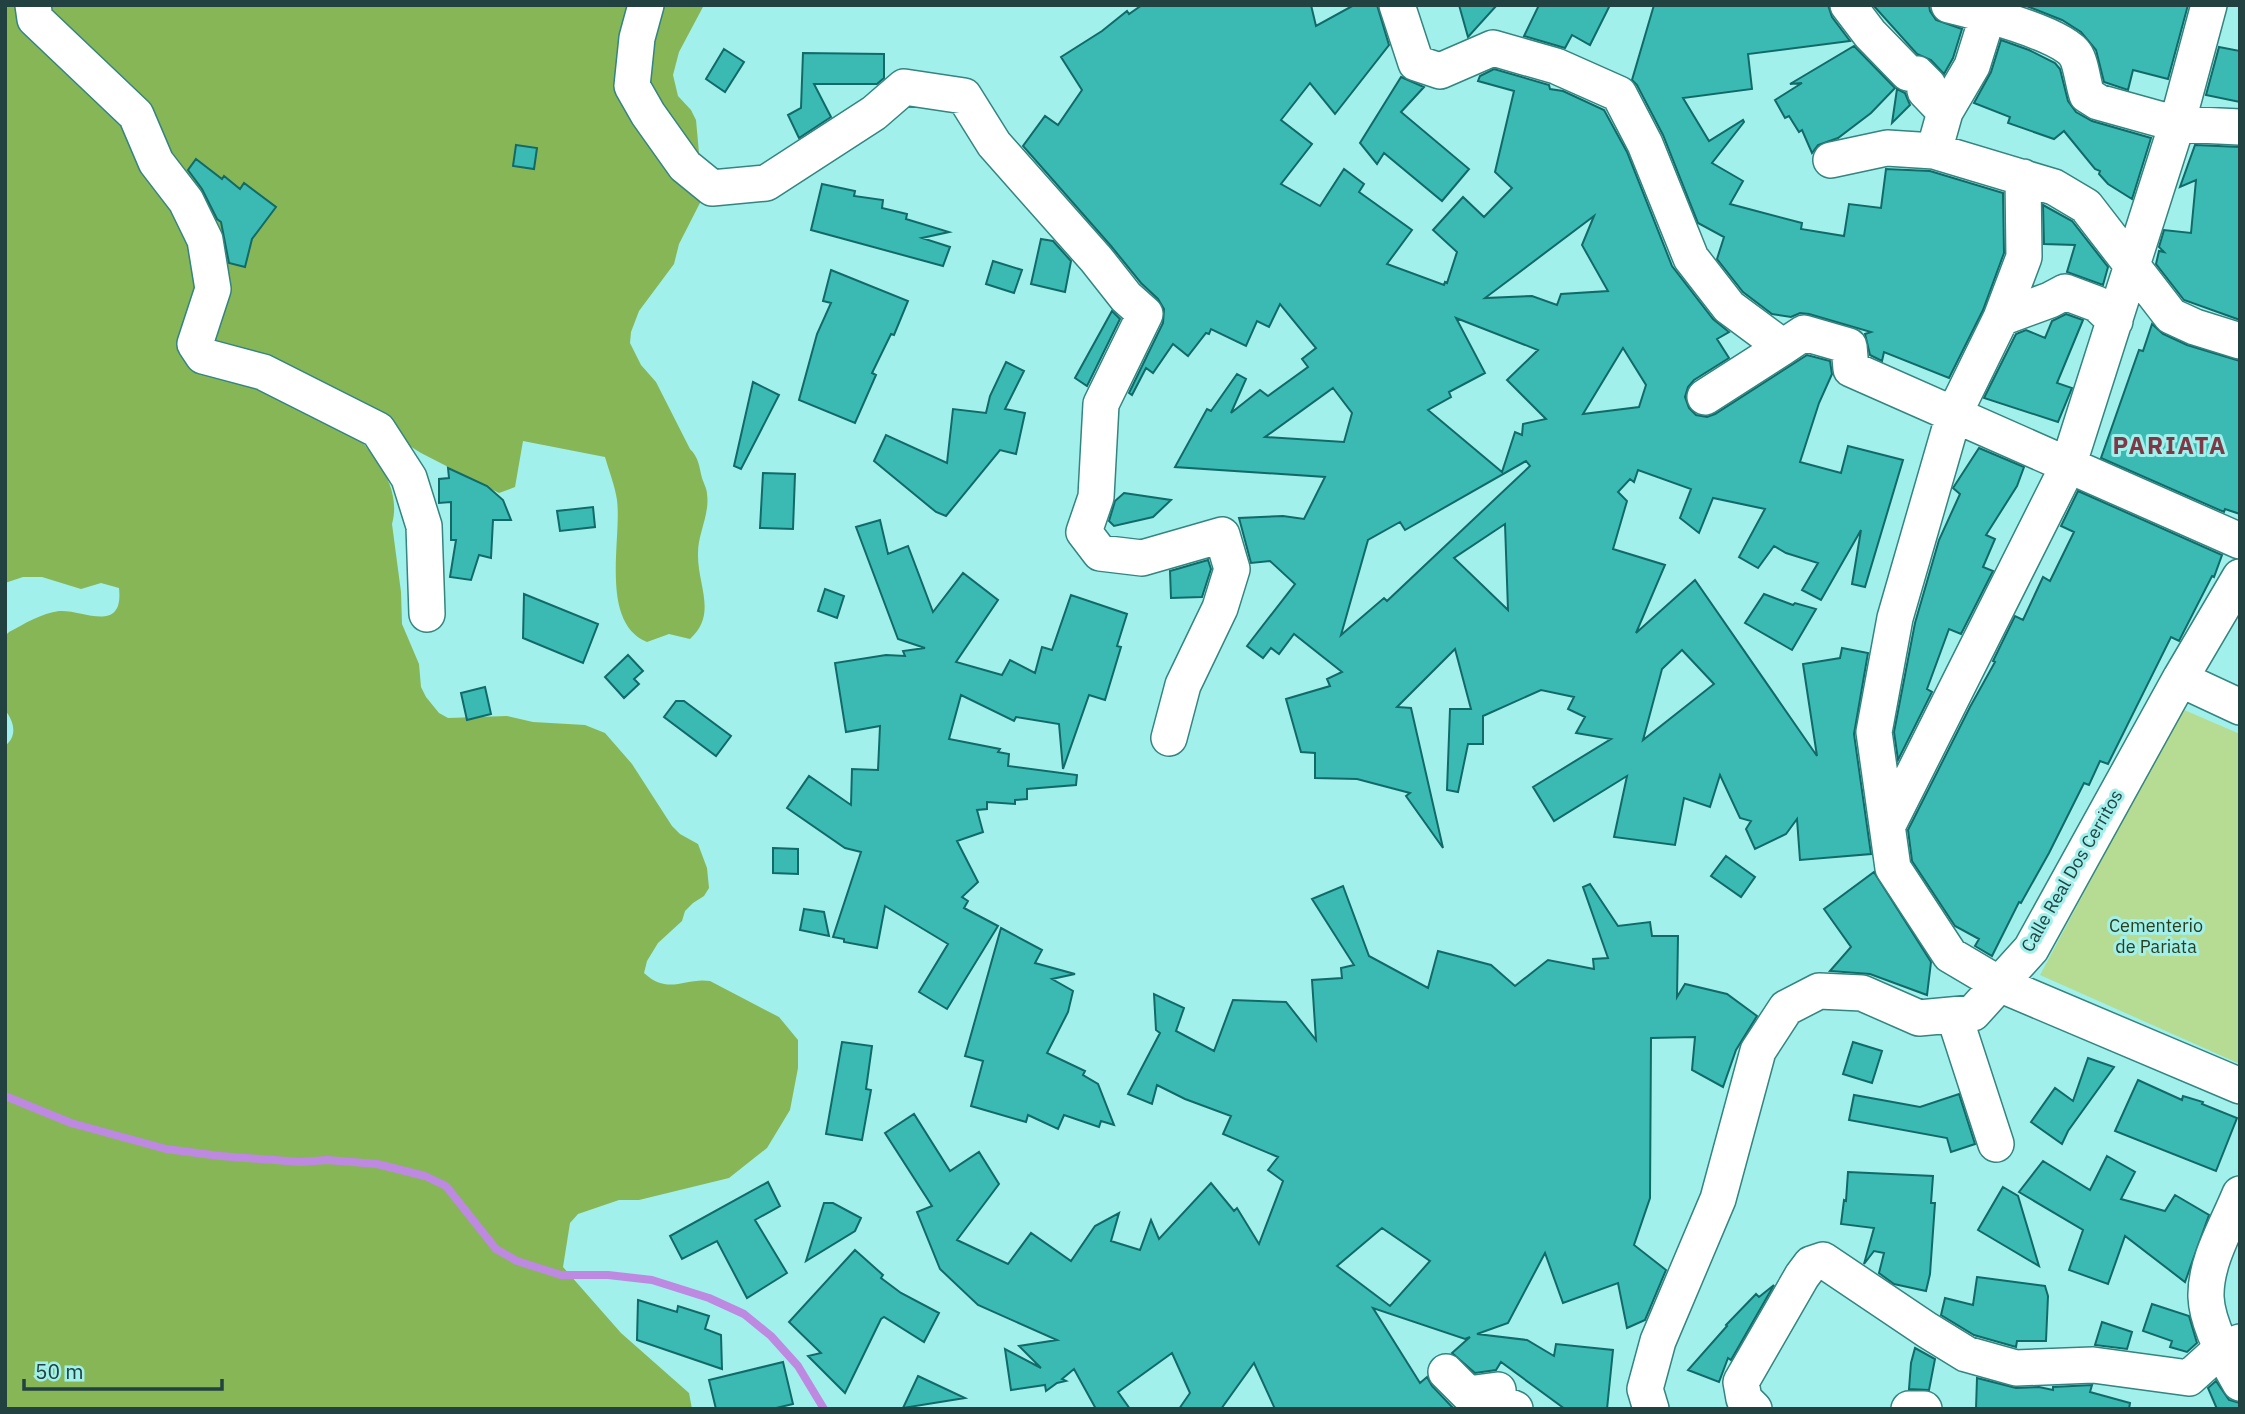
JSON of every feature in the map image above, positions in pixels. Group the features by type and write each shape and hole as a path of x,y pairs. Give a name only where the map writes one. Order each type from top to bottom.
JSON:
{"street":[{"path":"33,5 35,19 136,115 156,162 186,201 201,230 213,289 195,344 203,356 263,372 379,430 410,478 424,526 427,614"},
{"path":"646,5 637,38 632,86 648,114 685,166 712,188 766,183 874,113 904,87 964,96 994,144 1096,259 1126,297 1145,314 1101,404 1096,497 1084,532 1100,553 1142,558 1222,535 1232,569 1220,608 1183,685 1169,738"},
{"path":"1397,5 1416,63 1440,71 1493,48 1556,66 1619,94 1646,144 1691,258 1729,307 1783,347"},
{"path":"1848,5 1870,34 1898,63 1908,73 1917,74 1927,85 1925,91 1945,112"},
{"path":"1949,5 1989,10 2063,43 2075,54 2087,95 2098,102 2177,124 2240,127"},
{"path":"1888,825 2068,466 2177,124 2209,5"},
{"path":"1934,151 1945,112 1972,66 1989,10"},
{"path":"1831,160 1886,148 1934,151 2054,187 2087,206 2171,316 2194,327 2240,341"},
{"path":"2023,177 2024,257 2001,318 1954,414 1895,618 1874,732 1893,868 1950,956 1999,984 2240,1086"},
{"path":"2001,318 2065,292 2097,304 2115,321"},
{"path":"1705,397 1804,333 1849,346 1851,369 2240,541"},
{"name":"Calle Real Dos Cerritos","path":"1644,1402 1658,1341 1718,1199 1758,1051 1786,1008 1819,991 1862,993 1919,1018 1973,1013 2031,950 2180,679 2240,577"},
{"path":"2180,679 2240,707"},
{"path":"1954,1015 1996,1144"},
{"path":"2240,1194 2210,1265 2206,1298 2230,1346 2240,1383"},
{"path":"1754,1409 1744,1399 1741,1382 1802,1276 1811,1264 1823,1260 1966,1354 2017,1368 2093,1365 2189,1378 2230,1346"},
{"path":"1446,1372 1468,1394 1498,1390 1499,1402 1516,1409"},
{"path":"1909,1409 1924,1409"}],"green space":[{"path":"5,5 704,5 679,52 673,75 678,96 696,120 703,197 679,244 674,264 639,311 630,343 641,365 656,382 695,456 706,490 707,509 698,553 705,609 703,620 690,639 669,634 647,642 632,632 623,617 616,578 617,500 605,457 523,441 515,487 499,493 421,453 346,406 345,423 374,456 393,495 392,524 401,592 402,624 419,664 421,687 426,697 439,713 448,718 507,716 533,722 585,725 605,733 632,764 672,826 698,844 707,868 709,888 704,896 685,911 682,921 658,943 647,961 644,973 653,980 669,985 710,981 779,1017 798,1040 798,1068 790,1110 767,1148 729,1178 639,1200 619,1200 578,1214 570,1223 563,1267 621,1333 689,1393 692,1409 5,1409 5,746 12,738 13,728 5,710 5,636 27,622 53,612 108,615 115,611 119,602 119,588 101,583 81,589 42,577 23,577 5,583"},
{"name":"Cementerio de Pariata","path":"2182,709 2240,734 2240,1064 2040,975"}],"building":[{"path":"1142,5 1311,5 1316,26 1354,5 1377,5 1389,45 1335,114 1310,83 1281,120 1312,144 1281,184 1320,206 1344,169 1364,184 1359,192 1412,230 1387,264 1444,285 1457,252 1433,230 1463,197 1484,217 1512,188 1495,172 1514,91 1478,81 1480,76 1494,69 1549,85 1550,89 1563,91 1604,110 1627,152 1672,266 1713,319 1729,332 1717,339 1729,358 1694,380 1688,387 1685,397 1689,408 1696,415 1707,417 1807,355 1830,361 1832,374 1819,403 1800,462 1841,473 1848,446 1903,460 1865,587 1852,584 1861,530 1821,600 1802,590 1818,563 1786,553 1774,546 1758,568 1739,557 1765,509 1713,498 1699,533 1680,518 1691,489 1638,470 1634,482 1630,479 1618,492 1627,501 1613,549 1665,565 1636,633 1695,580 1817,756 1803,664 1840,658 1842,648 1868,653 1854,734 1871,854 1800,860 1797,819 1786,834 1755,849 1746,829 1751,821 1740,818 1720,775 1710,807 1684,798 1675,845 1614,837 1627,776 1554,821 1533,787 1611,739 1576,733 1585,717 1568,709 1574,697 1541,690 1483,716 1483,744 1468,744 1458,792 1447,790 1450,709 1471,709 1455,649 1397,707 1411,708 1443,848 1406,796 1410,793 1357,779 1315,778 1315,753 1301,752 1286,699 1330,686 1327,679 1342,672 1294,634 1279,654 1271,648 1263,658 1247,646 1295,584 1270,561 1251,563 1239,518 1283,516 1304,519 1325,477 1175,467 1207,409 1211,411 1237,374 1246,379 1231,413 1260,390 1268,396 1308,367 1302,359 1316,348 1280,304 1269,327 1257,321 1246,346 1211,329 1188,356 1173,344 1153,373 1146,368 1132,395 1129,393 1163,323 1164,309 1023,146 1045,116 1058,125 1082,90 1061,57 1102,31 1127,11 1129,14","holes":["1594,216 1582,245 1608,291 1561,294 1557,305 1532,296 1485,298","1456,318 1538,350 1507,380 1546,419 1523,424 1522,435 1515,432 1502,472 1428,410 1451,397 1449,392 1485,373","1623,348 1646,385 1639,407 1583,414","1333,388 1352,413 1344,442 1265,437","1526,461 1530,466 1387,601 1384,598 1341,635 1368,540 1400,522 1405,530","1505,524 1508,610 1454,558","1682,650 1714,684 1643,740 1662,669"]},
{"path":"1459,5 1497,5 1468,37"},
{"path":"1539,5 1610,5 1590,45 1572,35 1565,48 1524,36"},
{"path":"1654,5 1828,5 1832,17 1850,41 1748,54 1752,89 1683,98 1709,141 1743,120 1744,122 1712,163 1743,181 1730,204 1802,223 1801,229 1844,236 1849,204 1881,208 1886,169 1930,171 2003,193 2004,253 1983,310 1949,378 1884,352 1882,361 1870,355 1865,334 1871,332 1809,314 1800,313 1791,317 1772,314 1743,292 1717,259 1724,237 1698,223 1663,135 1632,80"},
{"path":"1873,5 1929,5 1936,20 1962,29 1953,58 1944,74 1931,60 1917,54"},
{"path":"2024,5 2188,5 2168,79 2133,70 2128,90 2104,82 2096,50 2081,32 2062,20"},
{"path":"2001,40 2055,63 2060,69 2068,101 2076,112 2092,121 2151,138 2132,199 2108,184 2099,174 2100,171 2095,169 2064,131 2054,139 2008,123 2010,117 1974,103 1991,72"},
{"path":"1854,46 1895,88 1871,113 1838,138 1818,145 1812,153 1802,130 1799,132 1789,116 1785,118 1775,100 1802,83 1790,84"},
{"path":"2219,47 2240,51 2240,102 2206,95"},
{"path":"724,49 744,62 725,92 706,79"},
{"path":"803,53 884,54 884,78 877,84 814,84 831,117 799,138 788,115 801,108"},
{"path":"1401,77 1424,87 1401,112 1469,169 1442,201 1384,153 1377,164 1360,143"},
{"path":"1897,89 1905,93 1910,105 1892,123"},
{"path":"516,145 537,148 534,169 513,166"},
{"path":"2195,145 2240,147 2240,320 2184,300 2156,264 2159,251 2164,252 2159,247 2164,230 2191,233 2196,180 2180,187"},
{"path":"196,159 240,189 244,183 276,207 252,239 245,267 229,263 221,222 188,170"},
{"path":"822,184 855,191 854,196 883,200 882,208 907,214 906,219 949,232 922,238 950,247 943,266 811,230"},
{"path":"2043,205 2072,221 2108,267 2103,285 2067,272 2075,245 2044,244"},
{"path":"1041,239 1053,241 1071,261 1065,292 1031,284"},
{"path":"993,261 1022,270 1014,293 986,284"},
{"path":"831,270 908,301 894,335 891,334 872,373 876,375 855,423 799,400 817,334 831,303 823,301"},
{"path":"1112,311 1120,319 1087,386 1075,378"},
{"path":"2066,314 2083,320 2057,383 2072,388 2058,422 1984,398 2016,334 2026,330 2045,338 2052,321"},
{"path":"2152,324 2163,334 2187,345 2240,361 2240,514 2225,509 2224,512 2101,458 2139,350 2143,351"},
{"path":"1006,362 1024,371 1005,409 1025,413 1016,454 1000,450 946,516 936,512 874,461 886,435 947,463 953,409 986,413 990,396"},
{"path":"753,382 779,395 741,469 734,466"},
{"path":"1979,448 2024,467 2017,486 1986,535 1995,539 1983,567 1993,571 1961,634 1949,629 1927,689 1932,692 1898,760 1894,732 1915,623 1939,540 1960,494 1953,488"},
{"path":"448,468 487,486 503,500 511,520 493,520 491,558 479,555 471,580 450,577 456,540 451,540 451,502 439,503 439,479 449,478"},
{"path":"763,473 795,474 793,529 760,528"},
{"path":"2078,491 2222,555 2214,577 2212,576 2179,641 2171,637 2108,764 2100,761 2089,785 2084,783 1992,956 1975,946 1979,939 1955,926 1912,861 1908,830 1995,662 1993,661 2015,616 2023,620 2043,577 2050,581 2074,532 2061,526"},
{"path":"1124,493 1171,500 1153,517 1114,526 1109,521 1115,501"},
{"path":"593,507 595,527 560,531 557,511"},
{"path":"880,520 888,554 908,546 933,612 963,573 998,600 956,662 1002,675 1010,660 1035,673 1042,647 1052,650 1071,595 1127,614 1117,646 1121,647 1105,700 1089,695 1063,769 1059,724 1016,717 1014,721 961,695 949,739 1000,749 998,752 1009,754 1008,766 1077,775 1076,785 1027,789 1027,799 1015,800 1015,804 987,802 987,809 977,810 983,832 957,841 978,882 962,897 968,901 964,908 998,926 947,1009 919,992 948,944 885,906 877,948 844,942 844,939 833,937 861,852 845,848 787,808 809,776 851,805 852,769 878,770 880,726 846,732 835,663 886,655 905,656 903,651 925,648 898,639 856,527"},
{"path":"1208,560 1211,569 1202,597 1171,598 1170,571"},
{"path":"825,589 844,596 837,618 818,611"},
{"path":"524,594 598,624 583,663 523,638"},
{"path":"1764,594 1793,605 1795,603 1816,609 1792,650 1745,623"},
{"path":"628,655 643,671 634,679 639,684 624,698 605,677"},
{"path":"485,687 491,714 467,720 461,693"},
{"path":"676,701 684,701 731,736 716,756 664,717"},
{"path":"773,848 798,849 798,874 773,873"},
{"path":"1726,856 1755,877 1741,897 1711,876"},
{"path":"1874,872 1931,962 1927,995 1870,974 1830,971 1851,947 1824,909"},
{"path":"1590,884 1618,926 1650,922 1652,936 1678,936 1677,997 1685,984 1727,994 1757,1016 1736,1050 1723,1087 1692,1070 1695,1037 1651,1038 1650,1198 1634,1245 1666,1270 1645,1320 1627,1328 1618,1283 1563,1303 1545,1253 1508,1323 1477,1334 1527,1340 1554,1356 1556,1344 1613,1350 1607,1409 1565,1409 1501,1362 1496,1370 1475,1373 1452,1353 1470,1337 1465,1339 1373,1308 1420,1383 1427,1377 1454,1409 1275,1409 1254,1363 1221,1409 1179,1409 1190,1393 1172,1353 1118,1392 1130,1409 1096,1409 1074,1369 1062,1379 1066,1381 1057,1383 1046,1391 1045,1385 1011,1390 1005,1349 1041,1368 1019,1346 1057,1340 978,1305 940,1269 917,1212 932,1206 885,1133 914,1114 950,1171 979,1152 999,1184 957,1240 1008,1264 1031,1233 1071,1261 1095,1226 1119,1213 1111,1241 1140,1250 1151,1220 1159,1239 1211,1183 1234,1211 1237,1208 1259,1244 1283,1181 1268,1170 1278,1157 1223,1134 1231,1116 1157,1085 1152,1104 1128,1094 1160,1033 1156,1030 1154,994 1184,1008 1176,1031 1214,1051 1233,1000 1286,1002 1316,1040 1312,980 1342,978 1341,968 1354,965 1312,899 1343,886 1369,956 1428,988 1438,951 1491,965 1515,986 1548,960 1594,969 1593,959 1608,958 1583,887","holes":["1382,1228 1430,1261 1390,1306 1337,1266"]},
{"path":"804,909 824,912 829,936 800,930"},
{"path":"1001,928 1042,950 1035,963 1075,974 1052,979 1073,991 1068,1012 1047,1053 1085,1071 1083,1075 1098,1084 1114,1125 1101,1121 1099,1127 1064,1115 1058,1129 1028,1115 1026,1122 971,1106 983,1061 965,1056"},
{"path":"842,1042 872,1046 866,1089 871,1090 862,1140 826,1134"},
{"path":"1853,1042 1882,1051 1872,1083 1843,1074"},
{"path":"2088,1058 2114,1067 2068,1131 2062,1144 2031,1122 2055,1088 2073,1101"},
{"path":"2138,1080 2182,1100 2183,1096 2203,1102 2202,1104 2237,1118 2216,1171 2115,1131"},
{"path":"1959,1094 1975,1144 1951,1152 1947,1138 1849,1120 1854,1095 1920,1107"},
{"path":"2107,1156 2135,1172 2121,1199 2165,1211 2175,1195 2209,1215 2185,1282 2125,1236 2108,1284 2069,1270 2083,1230 2019,1192 2043,1161 2090,1190"},
{"path":"1848,1172 1933,1176 1931,1203 1935,1203 1930,1274 1926,1291 1894,1284 1879,1273 1884,1253 1874,1251 1864,1264 1874,1228 1841,1224"},
{"path":"768,1182 780,1206 755,1220 787,1273 747,1298 717,1241 682,1259 670,1236"},
{"path":"2003,1187 2018,1196 2039,1266 1978,1230"},
{"path":"824,1203 833,1203 861,1218 855,1231 806,1261"},
{"path":"855,1250 883,1275 881,1278 901,1293 939,1313 924,1342 884,1317 881,1319 845,1393 808,1356 821,1353 789,1322"},
{"path":"1977,1277 2045,1286 2048,1296 2046,1341 2017,1341 2016,1347 1974,1335 1941,1315 1945,1298 1973,1305"},
{"path":"1774,1285 1731,1360 1728,1358 1719,1382 1688,1370 1756,1294 1759,1297"},
{"path":"638,1300 677,1312 678,1306 709,1316 705,1329 721,1335 722,1369 637,1340"},
{"path":"2152,1304 2189,1316 2197,1343 2187,1352 2170,1347 2172,1341 2143,1331"},
{"path":"2102,1322 2132,1332 2127,1349 2095,1345"},
{"path":"1915,1348 1935,1359 1929,1390 1909,1389"},
{"path":"783,1362 793,1404 772,1409 716,1409 709,1380"},
{"path":"918,1376 965,1398 903,1408"},
{"path":"1977,1378 2016,1388 2039,1387 2053,1390 2053,1387 2092,1385 2090,1392 2130,1403 2129,1409 1976,1409"},
{"path":"2216,1381 2229,1400 2240,1403 2240,1409 2217,1409 2208,1388"}],"waterway":[{"path":"5,1096 71,1123 166,1149 301,1162 327,1160 377,1164 425,1176 446,1186 496,1249 517,1261 561,1275 608,1275 652,1280 709,1298 744,1314 771,1336 798,1366 824,1409"}],"district":[{"name":"PARIATA","path":"2170,446"}]}
